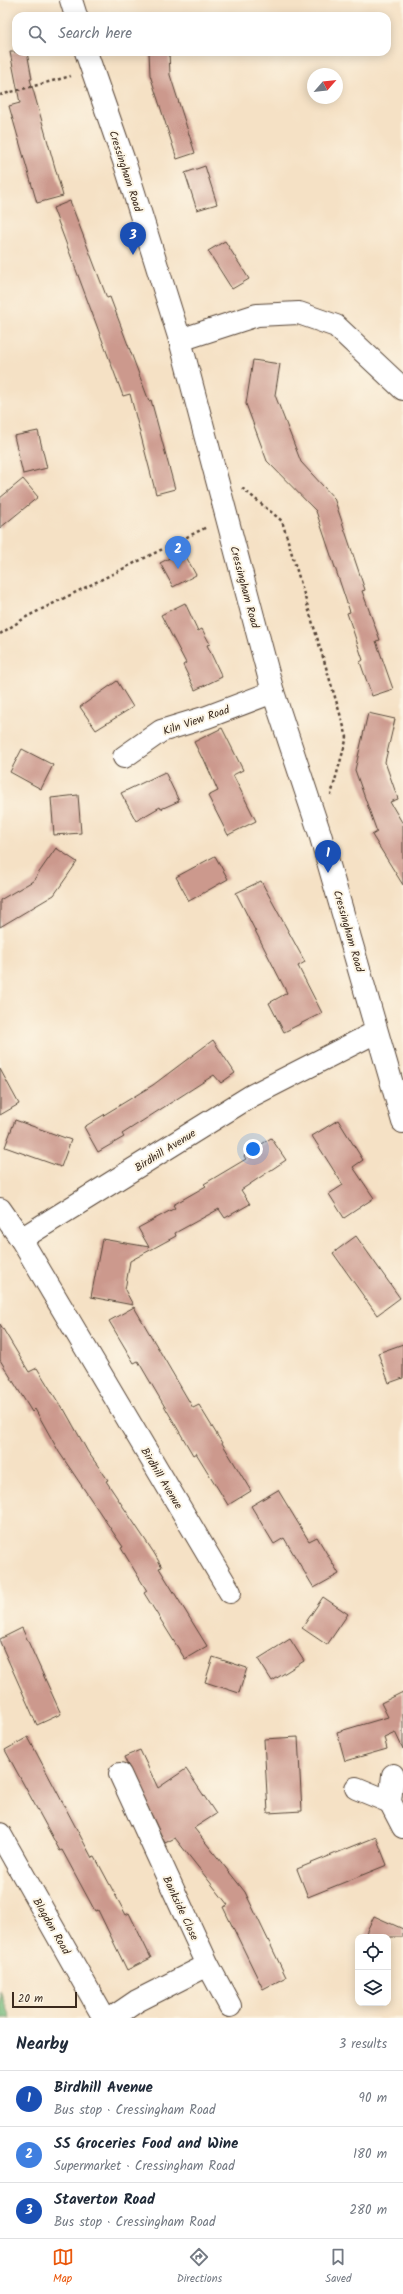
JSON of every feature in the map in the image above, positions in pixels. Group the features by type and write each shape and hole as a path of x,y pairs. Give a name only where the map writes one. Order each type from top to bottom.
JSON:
{"street":[{"path":"71,0 75,12"},
{"name":"Cressingham Road","path":"89,61 126,167 180,340 273,692 324,848 403,1122"},
{"path":"180,340 257,315 299,313 336,326 403,389"},
{"name":"Kiln View Road","path":"124,757 161,731 207,717 273,692"},
{"name":"Birdhill Avenue","path":"21,1239 251,1096 376,1032"},
{"name":"Birdhill Avenue","path":"0,1209 21,1239 230,1592"},
{"name":"Bankside Close","path":"120,1774 154,1851 208,1965 230,2006"},
{"path":"392,1775 390,1802 403,1827"},
{"path":"356,1788 390,1802"},
{"name":"Blagdon Road","path":"0,1834 104,2018"},
{"path":"112,2018 137,2001 208,1965"}],"path":[{"path":"0,95 89,61"},
{"path":"213,464 282,521 347,737 330,796"},
{"path":"0,634 28,616 226,517"}],"green space":[{"path":"0,1990 10,2018 0,2018"}],"building":[{"path":"10,52 12,52 12,56 28,56 32,79 30,79 63,196 37,203 9,106 20,103"},
{"path":"149,56 169,56 170,75 195,153 177,159 150,75"},
{"path":"205,166 217,204 197,210 185,173"},
{"path":"70,201 107,298 110,297 149,401 151,400 175,489 156,494 130,394 123,396 53,208"},
{"path":"225,241 249,279 232,289 208,251"},
{"path":"253,360 280,364 275,395 301,462 334,498 365,590 362,591 380,640 376,641 393,689 372,696 360,662 363,660 347,613 350,612 316,511 267,461 246,404"},
{"path":"38,431 47,468 23,474 14,436"},
{"path":"23,479 38,497 0,528 0,498"},
{"path":"183,551 196,575 173,587 160,563"},
{"path":"185,603 198,631 202,629 210,644 207,645 222,677 195,690 183,665 186,663 161,615"},
{"path":"117,681 133,707 96,730 80,707"},
{"path":"368,713 395,719 385,762 398,799 390,802 403,824 403,885 372,835 377,832 355,770"},
{"path":"222,728 243,770 233,775 256,821 228,835 208,796 218,791 203,757 202,758 194,742"},
{"path":"22,749 53,765 41,789 10,772"},
{"path":"165,772 179,801 161,809 160,807 136,821 121,793"},
{"path":"78,795 81,833 54,835 51,798"},
{"path":"56,848 77,862 54,895 0,927 0,900 33,881"},
{"path":"215,856 228,879 189,901 176,877"},
{"path":"261,881 305,962 298,966 322,1013 284,1032 269,1003 287,993 236,893"},
{"path":"213,1040 235,1073 221,1083 214,1075 122,1134 124,1137 98,1152 84,1127 153,1085"},
{"path":"0,1069 19,1104 0,1115"},
{"path":"15,1120 71,1140 61,1167 5,1147"},
{"path":"338,1120 363,1160 353,1167 374,1198 344,1218 329,1194 343,1185 312,1136"},
{"path":"271,1138 286,1160 241,1190 250,1204 225,1218 219,1209 175,1233 176,1236 130,1261 125,1290 133,1305 91,1297 102,1239 149,1247 138,1228 175,1208 173,1205 206,1186 204,1184 246,1159 244,1156"},
{"path":"356,1236 400,1298 377,1315 333,1253"},
{"path":"134,1307 193,1408 199,1405 251,1491 228,1505 196,1453 193,1455 138,1361 134,1363 109,1321"},
{"path":"0,1324 29,1372 37,1368 63,1410 64,1409 88,1452 108,1480 106,1481 154,1553 162,1567 159,1568 207,1646 185,1659 144,1593 147,1591 121,1548 123,1547 59,1452 35,1409 32,1412 0,1360"},
{"path":"403,1344 403,1378 389,1383 378,1353"},
{"path":"278,1490 309,1541 317,1537 339,1574 314,1588 284,1538 274,1544 251,1506"},
{"path":"323,1597 348,1614 327,1645 302,1628"},
{"path":"22,1628 61,1714 37,1725 0,1642 0,1639"},
{"path":"290,1639 304,1661 272,1681 258,1659"},
{"path":"213,1657 247,1668 239,1693 205,1682"},
{"path":"403,1692 403,1749 395,1732 384,1737 387,1749 345,1761 337,1732 388,1717 381,1703"},
{"path":"28,1737 92,1858 95,1857 126,1915 129,1913 151,1958 127,1970 98,1910 95,1911 62,1850 60,1851 5,1750"},
{"path":"298,1737 302,1811 268,1813 264,1739"},
{"path":"140,1750 158,1788 186,1769 216,1814 194,1828 245,1892 286,1977 263,1989 223,1907 228,1905 175,1838 165,1843 124,1757"},
{"path":"376,1837 387,1865 308,1897 297,1869"},
{"path":"374,1916 403,1929 403,1937 391,1937 391,1934 365,1934"}],"place":[{"name":"Staverton Road","path":"133,255"},
{"name":"SS Groceries Food and Wine","path":"178,569"},
{"name":"Birdhill Avenue","path":"328,873"}]}
